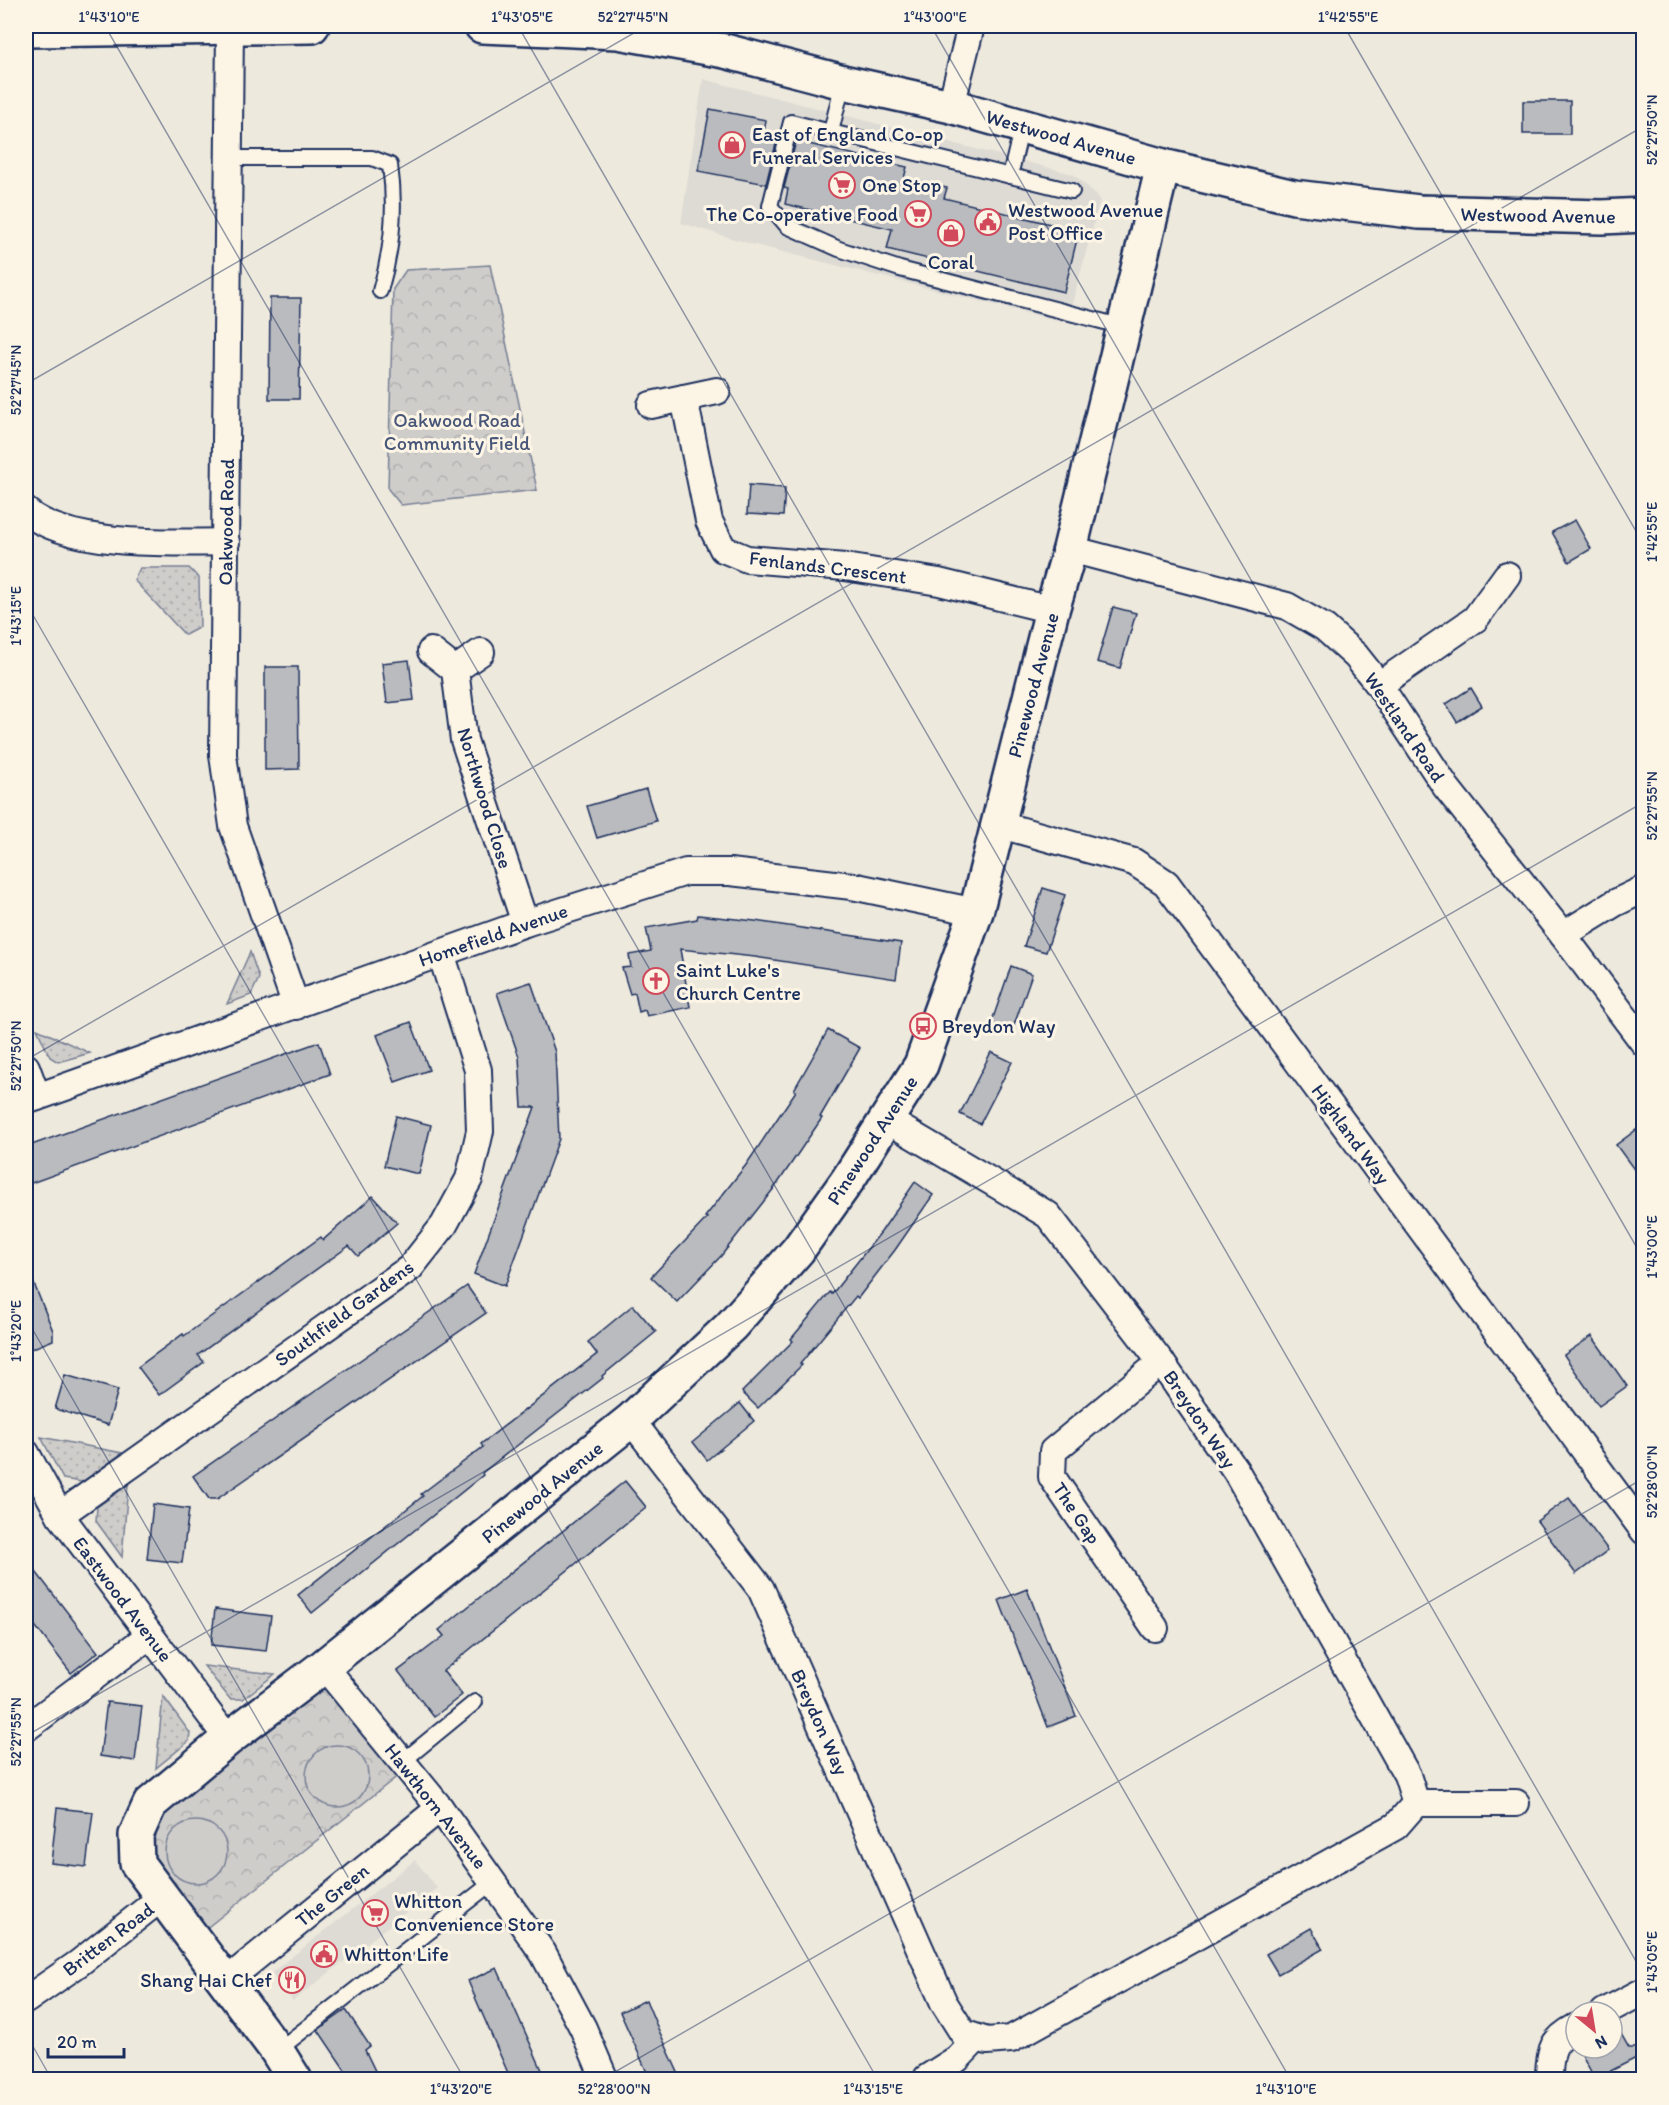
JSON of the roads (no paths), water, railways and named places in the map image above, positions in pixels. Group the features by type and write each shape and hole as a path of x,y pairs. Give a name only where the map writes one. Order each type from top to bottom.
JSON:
{"street":[{"name":"Oakwood Road","path":"230,26 222,755 233,826 296,1006"},
{"path":"26,30 312,26"},
{"name":"Westwood Avenue","path":"482,26 618,32 725,51 951,106 1163,166 1294,197 1419,212 1602,217 1644,215"},
{"path":"951,106 971,26"},
{"name":"Pinewood Avenue","path":"161,1898 137,1863 136,1835 150,1804 228,1739 324,1666 631,1420 731,1326 798,1250 887,1120 921,1065 976,912 1052,610 1071,549 1163,166"},
{"path":"651,405 717,391"},
{"name":"Fenlands Crescent","path":"684,398 709,521 723,549 747,559 844,567 939,582 1052,610"},
{"path":"26,511 38,522 77,534 144,543 226,542"},
{"name":"Westland Road","path":"1071,549 1287,606 1325,628 1356,656 1378,685 1446,788 1563,935 1644,1043"},
{"path":"1378,685 1475,619 1507,575"},
{"path":"431,651 455,670 481,652"},
{"name":"Northwood Close","path":"455,670 464,740 525,923"},
{"name":"Highland Way","path":"997,824 1134,862 1166,883 1644,1531"},
{"name":"Homefield Avenue","path":"31,1099 525,923 686,872 730,872 852,886 976,912"},
{"path":"1563,935 1615,903 1644,889"},
{"name":"Southfield Gardens","path":"60,1515 410,1268 444,1225 469,1179 480,1131 478,1070 441,953"},
{"path":"26,1067 31,1099"},
{"name":"Breydon Way","path":"887,1120 1048,1215 1161,1362 1236,1471 1407,1775 1416,1803"},
{"name":"The Gap","path":"1155,1628 1052,1477 1053,1451 1161,1362"},
{"name":"Breydon Way","path":"631,1420 761,1589 944,2003 963,2033 977,2038"},
{"name":"Eastwood Avenue","path":"26,1453 60,1515 228,1739"},
{"path":"26,1728 150,1635"},
{"name":"Hawthorn Avenue","path":"324,1666 440,1808 543,1953 583,2028 605,2079"},
{"path":"927,2078 957,2059 977,2038 987,2042 1011,2039 1396,1826 1416,1803 1516,1803"},
{"name":"The Green","path":"225,1982 440,1808"},
{"path":"161,1898 277,2051 295,2079"},
{"name":"Britten Road","path":"26,2000 79,1963 161,1898"},
{"path":"1624,2002 1644,1991"},
{"path":"1548,2078 1550,2053 1560,2035 1564,2033"}],"lane":[{"path":"831,132 843,81"},
{"path":"1072,190 791,122 770,206 787,226 839,249 900,269 1124,327"},
{"path":"1010,176 1022,126"},
{"path":"229,158 372,158 390,165 394,190 389,262 380,291"},
{"path":"402,1762 475,1702"},
{"path":"277,2051 494,1881"}],"place":[{"name":"East of England Co-op Funeral Services","path":"732,145"},
{"name":"One Stop","path":"842,185"},
{"name":"The Co-operative Food","path":"918,214"},
{"name":"Westwood Avenue Post Office","path":"988,222"},
{"name":"Coral","path":"951,233"},
{"name":"Saint Luke's Church Centre","path":"656,981"},
{"name":"Breydon Way","path":"923,1026"},
{"name":"Whitton Convenience Store","path":"375,1913"},
{"name":"Whitton Life","path":"324,1954"},
{"name":"Shang Hai Chef","path":"292,1980"}],"park label":[{"name":"Oakwood Road Community Field","path":"457,432"}]}
